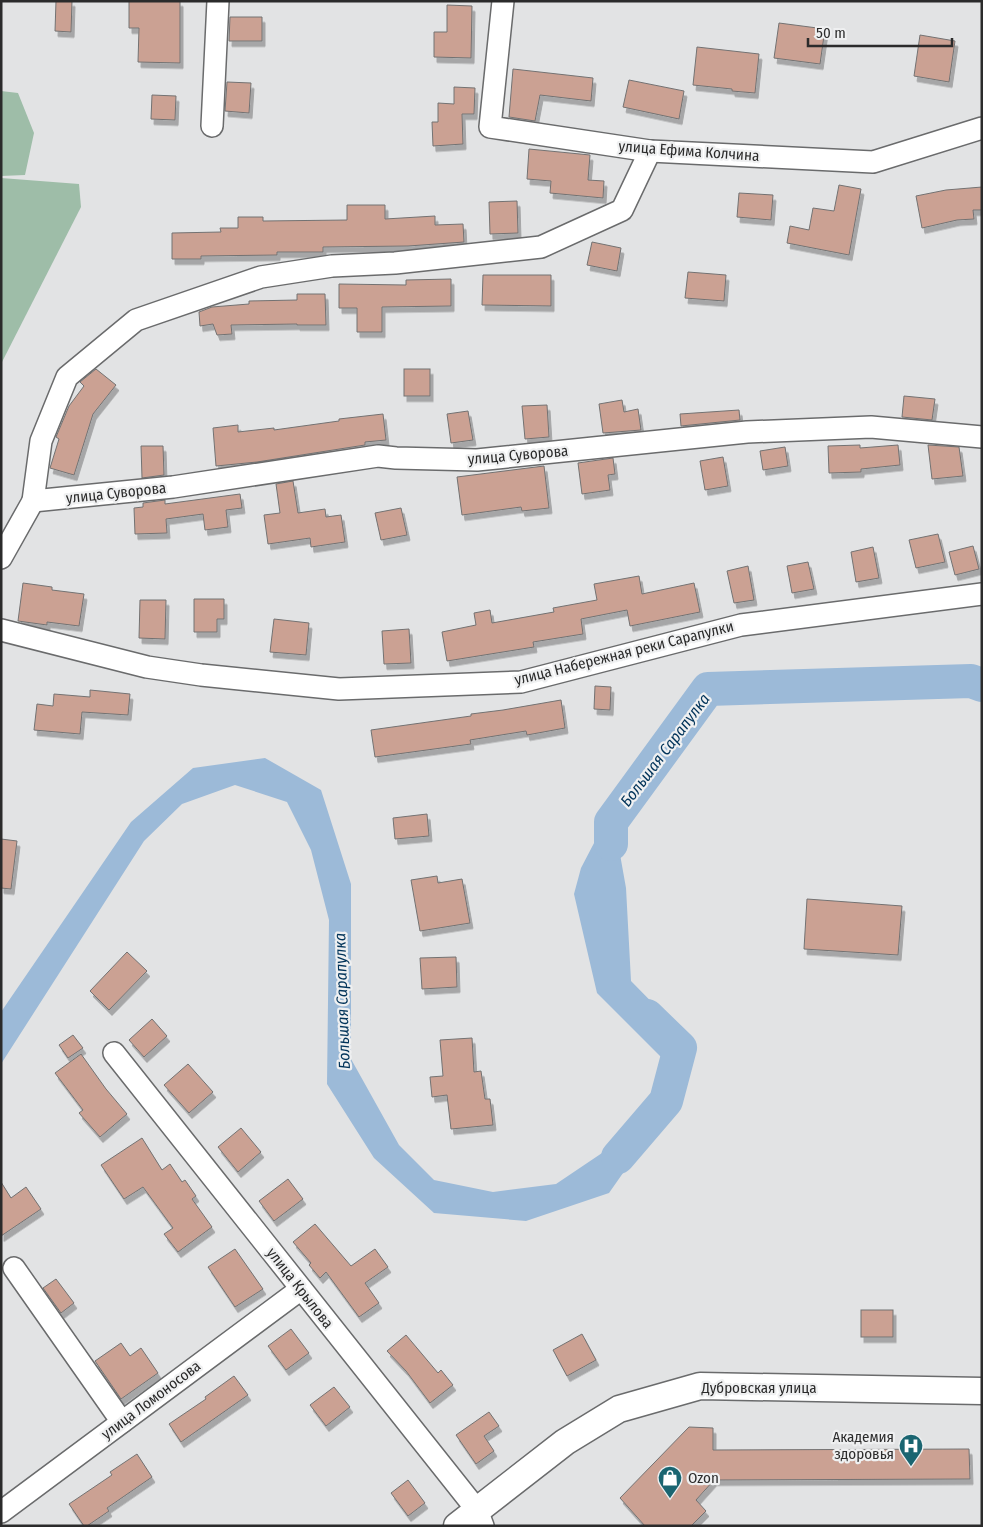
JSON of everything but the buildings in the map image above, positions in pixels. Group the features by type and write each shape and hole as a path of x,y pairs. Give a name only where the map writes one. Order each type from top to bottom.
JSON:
{"street":[{"path":"212,126 218,1"},
{"name":"улица Ефима Колчина","path":"503,1 490,127 650,152 873,162 982,128"},
{"path":"1,558 33,502 41,441 67,376 136,320 261,277 332,266 395,263 541,247 622,210 650,152"},
{"name":"улица Суворова","path":"33,502 173,487 378,456 477,460 746,432 872,426 982,437"},
{"name":"улица Набережная реки Сарапулки","path":"1,630 147,667 201,675 338,689 521,682 741,625 982,594"},
{"name":"улица Крылова","path":"114,1053 301,1289 472,1521"},
{"path":"14,1268 122,1422"},
{"name":"улица Ломоносова","path":"1,1512 301,1289"},
{"name":"Дубровская улица","path":"472,1521 565,1442 619,1409 700,1386 982,1391"}],"green space":[{"path":"1,91 18,93 34,133 25,175 1,176"},
{"path":"1,178 79,184 81,207 1,364"}],"water":[{"path":"265,758 321,790 351,884 351,1059 399,1145 434,1180 493,1192 556,1184 654,1118 630,1163 609,1193 526,1221 434,1213 374,1158 327,1084 329,920 311,850 287,802 235,785 182,804 144,841 1,1064 1,1012 131,822 193,768"},
{"path":"617,799 636,809 618,843 626,888 631,981 685,1036 671,1067 597,993 574,894 581,868"}],"waterway":[{"name":"Большая Сарапулка","path":"611,844 611,822 708,689 971,681 982,685"},
{"name":"Большая Сарапулка","path":"618,1157 666,1101 680,1048 647,1016"}],"place":[{"name":"Академия здоровья","path":"911,1467"},
{"name":"Ozon","path":"670,1499"}]}
